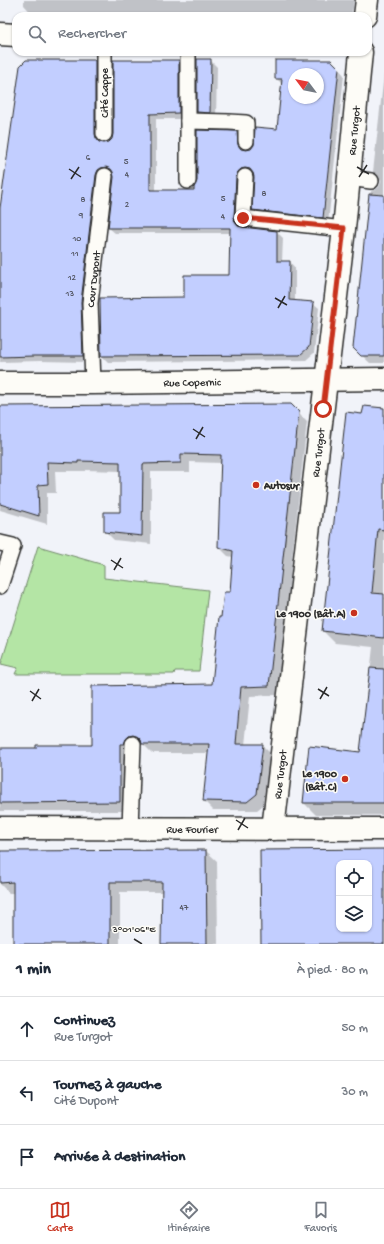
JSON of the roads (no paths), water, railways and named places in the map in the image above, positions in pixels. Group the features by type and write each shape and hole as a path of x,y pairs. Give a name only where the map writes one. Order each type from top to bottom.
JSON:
{"street":[{"path":"366,12 367,0"},
{"path":"0,34 12,35"},
{"name":"Rue Turgot","path":"273,829 344,228 361,56"},
{"name":"Rue Copernic","path":"0,383 384,379"},
{"name":"Rue Fourier","path":"0,828 384,829"}],"lane":[{"name":"Cité Cappe","path":"104,56 104,134"},
{"path":"188,56 188,181"},
{"path":"188,121 246,123 246,141"},
{"name":"Cour Dupont","path":"93,383 90,303 105,176"},
{"path":"245,177 243,218 344,228"},
{"path":"349,178 371,181"},
{"path":"0,542 13,546 0,586"},
{"path":"130,828 133,744"}],"place":[{"name":"Autosur","path":"256,485"},
{"name":"Le 1900 (Bât.A)","path":"354,613"},
{"name":"Le 1900 (Bât.C)","path":"345,779"}]}
